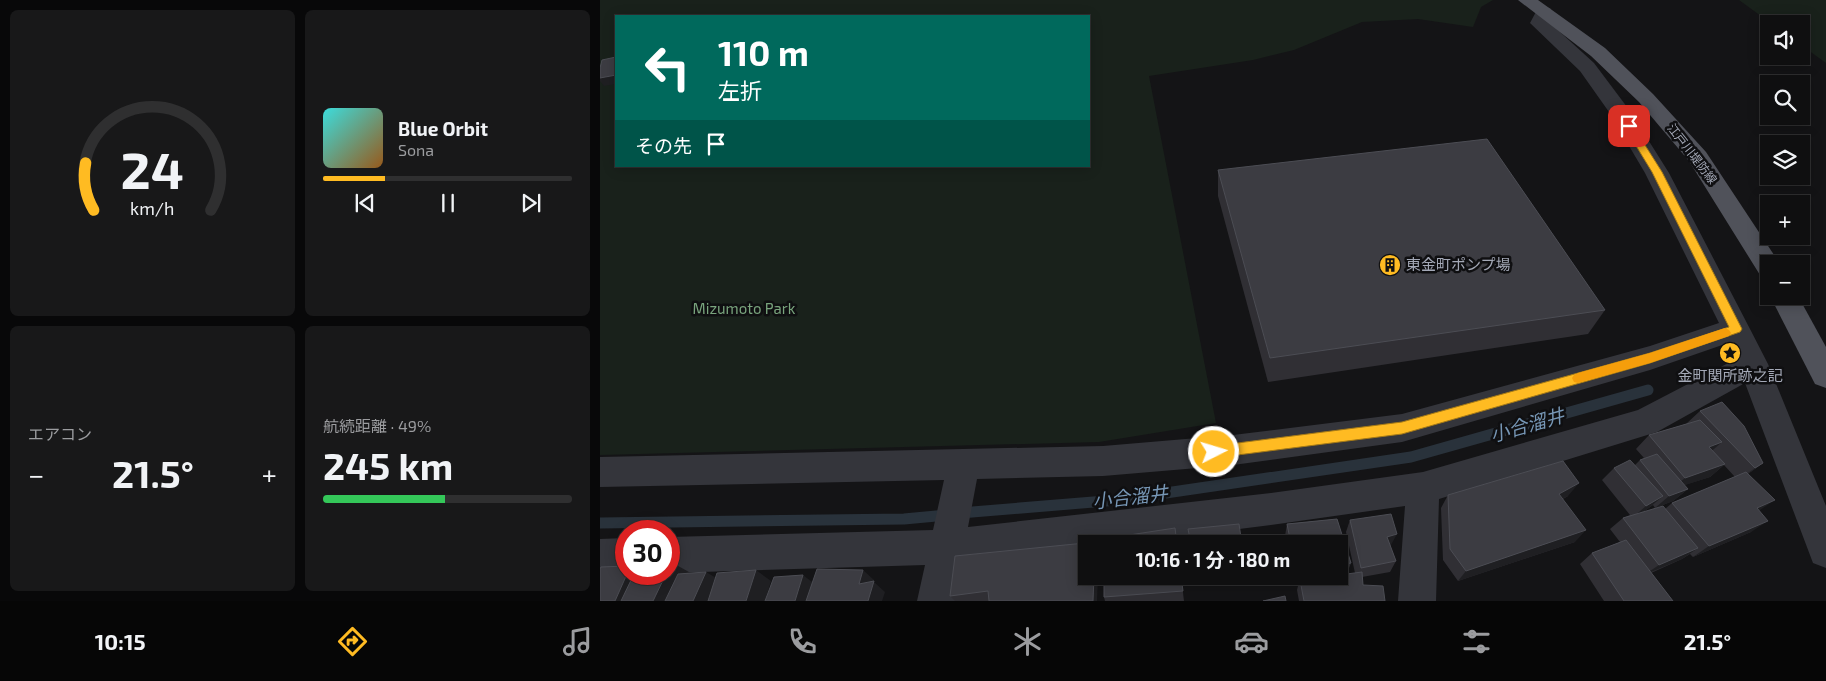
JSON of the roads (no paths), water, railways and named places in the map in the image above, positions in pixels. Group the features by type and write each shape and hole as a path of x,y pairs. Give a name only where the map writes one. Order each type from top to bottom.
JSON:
{"main road":[{"name":"江戸川堤防線","path":"1536,6 1598,52 1672,126 1698,157 1761,255"},
{"path":"1789,305 1826,375"}],"street":[{"path":"1536,6 1539,23 1575,54 1593,75 1619,110 1657,172 1752,364 1826,550"},
{"path":"600,472 963,466 1112,461 1233,450 1402,428 1650,358 1736,329"},
{"path":"680,555 947,547 1271,509 1423,488 1646,422 1752,364"},
{"path":"936,601 963,466"},
{"path":"1417,601 1423,488"},
{"path":"600,557 615,556"}],"waterway":[{"name":"小合溜井","path":"960,513 1118,500 1411,457 1648,390"},
{"name":"小合溜井","path":"600,523 904,519 947,515"}],"place":[{"name":"東金町ポンプ場","path":"1390,265"},
{"name":"金町関所跡之記","path":"1730,353"}],"park label":[{"name":"Mizumoto Park","path":"744,309"}]}
